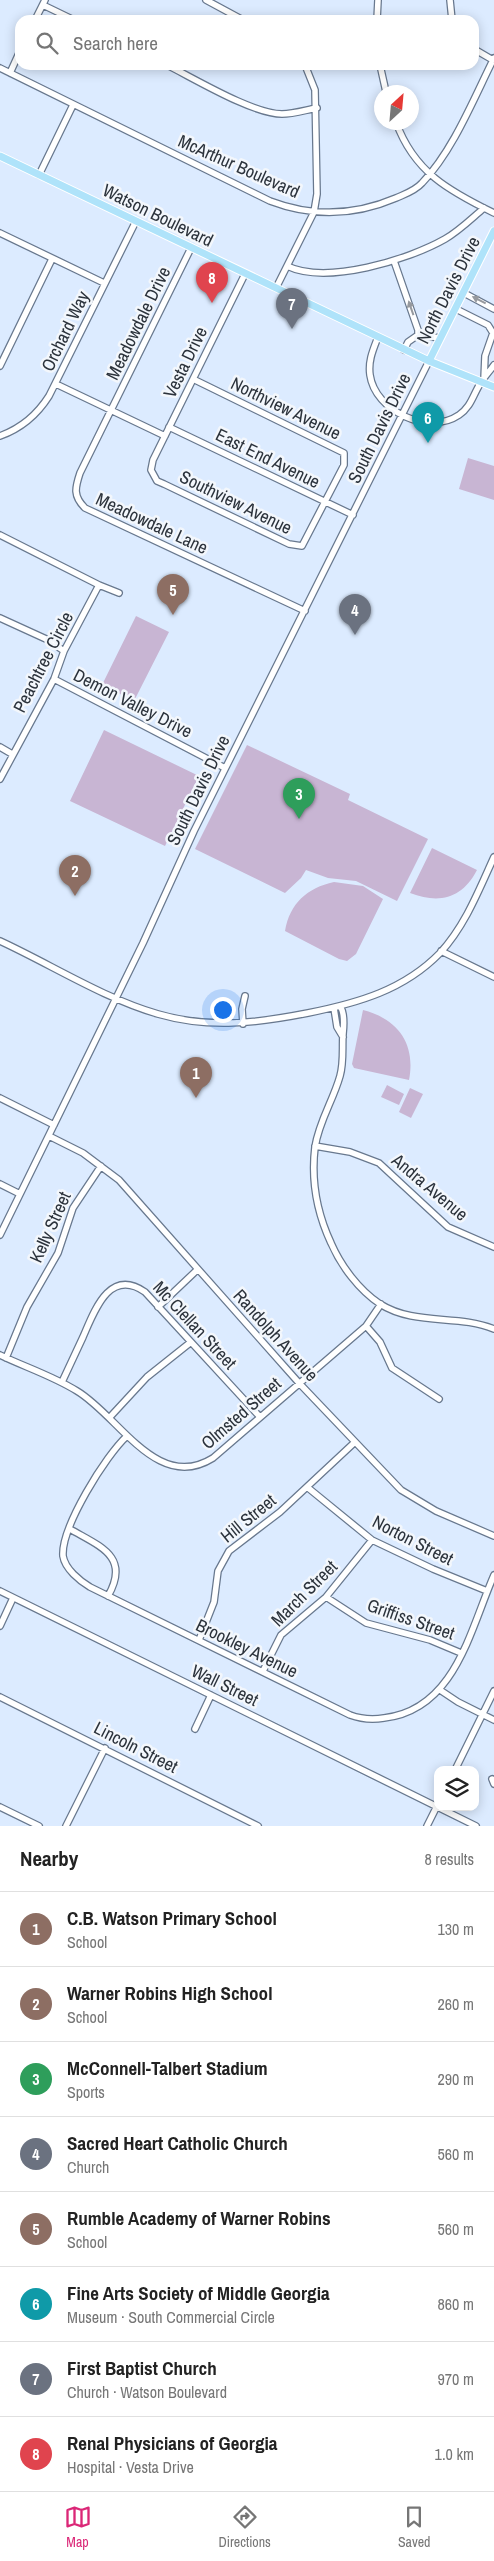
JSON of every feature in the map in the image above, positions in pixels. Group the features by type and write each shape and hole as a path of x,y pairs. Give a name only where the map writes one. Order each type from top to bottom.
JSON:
{"main road":[{"name":"Watson Boulevard","path":"0,156 404,350 494,387"},
{"name":"North Davis Drive","path":"428,361 494,231"}],"street":[{"path":"206,0 235,15"},
{"path":"377,15 378,0"},
{"path":"450,0 452,15"},
{"path":"38,15 44,2 66,15"},
{"path":"479,52 493,59"},
{"name":"McArthur Boulevard","path":"0,68 270,200 299,211 354,212 412,192 430,174 452,140 493,59"},
{"path":"10,73 15,62"},
{"path":"177,70 235,98 270,112 282,114 317,108"},
{"path":"276,288 314,212 318,176 317,108 316,90 307,70"},
{"path":"381,70 384,85"},
{"path":"39,175 73,105"},
{"path":"399,130 407,148 417,163 454,192 494,213"},
{"path":"287,266 300,271 332,272 362,269 394,261 445,239 484,208"},
{"name":"Orchard Way","path":"0,436 16,429 34,416 56,384 136,221"},
{"path":"0,233 104,283"},
{"name":"Meadowdale Drive","path":"112,410 191,248"},
{"path":"0,366 52,259"},
{"path":"394,261 418,335"},
{"name":"Vesta Drive","path":"165,436 245,274"},
{"path":"464,293 494,309"},
{"path":"456,309 488,325 493,333 485,356 482,381"},
{"path":"404,350 408,342 418,335 440,338"},
{"path":"378,337 372,353 370,376 384,402 402,415 419,421 435,423 450,420 469,405 482,381 494,365"},
{"name":"South Davis Drive","path":"0,1235 117,997 225,768 353,515 428,361"},
{"name":"Northview Avenue","path":"193,379 344,453 344,466 326,502"},
{"path":"56,384 165,436"},
{"name":"Meadowdale Lane","path":"112,410 80,473 76,487 77,501 85,508 305,611"},
{"name":"East End Avenue","path":"169,427 353,515"},
{"name":"Southview Avenue","path":"165,436 151,465 153,476 157,481 289,544 299,547 305,543 326,502"},
{"path":"0,535 99,585 119,593"},
{"name":"Peachtree Circle","path":"0,779 54,679 64,651 99,585"},
{"path":"0,618 46,639 64,651"},
{"name":"Demon Valley Drive","path":"54,679 225,768"},
{"path":"0,747 12,754"},
{"path":"0,941 117,997 157,1013 186,1020 243,1024 342,1007 402,984 441,951 462,923 494,857"},
{"path":"441,951 494,977"},
{"path":"243,1024 242,1009 245,996"},
{"path":"342,1007 345,1026 340,1076 322,1117 315,1146 314,1180 319,1212 327,1235 348,1272 363,1289 381,1304 414,1316 470,1321 494,1329"},
{"path":"334,1008 337,1027 343,1036"},
{"path":"0,1098 54,1125"},
{"name":"Randolph Avenue","path":"49,1136 101,1166 119,1180 299,1383 394,1484 414,1500 494,1536"},
{"name":"Andra Avenue","path":"315,1146 350,1152 379,1163 448,1227 494,1247"},
{"name":"Kelly Street","path":"3,1357 27,1307 58,1253 73,1208 101,1166"},
{"path":"0,1184 20,1194"},
{"path":"158,1307 197,1270"},
{"name":"Mc Clellan Street","path":"62,1382 95,1308 108,1292 124,1286 138,1288 260,1416"},
{"name":"Olmsted Street","path":"3,1357 62,1382 92,1401 127,1436 161,1462 182,1467 197,1466 213,1458 366,1326 381,1304"},
{"path":"366,1326 380,1342 392,1368 439,1400"},
{"path":"110,1417 147,1377 191,1342"},
{"name":"Brookley Avenue","path":"127,1436 112,1451 100,1468 70,1529 64,1549 65,1563 84,1584 350,1715 363,1719 393,1718 406,1714 425,1704 440,1690 452,1674 494,1575"},
{"name":"Hill Street","path":"199,1640 214,1602 218,1570 222,1559 229,1551 259,1529 308,1487 355,1442"},
{"name":"Norton Street","path":"308,1487 372,1540 433,1569 487,1591"},
{"path":"70,1529 104,1548 114,1558 116,1571 108,1596"},
{"name":"March Street","path":"263,1671 281,1636 326,1597 372,1540"},
{"name":"Wall Street","path":"0,1591 434,1805"},
{"name":"Griffiss Street","path":"326,1597 366,1622 436,1643 461,1653"},
{"path":"0,1626 13,1598"},
{"path":"440,1690 450,1698 494,1720"},
{"path":"457,1766 494,1691"},
{"path":"195,1729 211,1695"},
{"name":"Lincoln Street","path":"0,1697 105,1748 246,1824 258,1826"},
{"path":"66,1826 105,1748"},
{"path":"0,1806 38,1826"},
{"path":"427,1826 434,1811"},
{"name":"Wall Street","path":"447,1811 476,1826"}],"shaded area":[{"path":"468,458 494,466 494,500 459,489"},
{"path":"136,616 169,632 134,701 102,685"},
{"path":"104,730 199,776 165,846 70,801"},
{"path":"247,745 350,794 348,800 428,839 397,901 356,881 328,878 306,870 301,878 285,893 195,849"},
{"path":"432,848 477,870 471,880 457,893 440,898 431,898 410,893"},
{"path":"334,882 363,886 383,899 356,954 347,961 339,959 285,931 291,912 301,898 316,888"},
{"path":"363,1010 386,1020 402,1035 410,1055 409,1080 354,1068 352,1064"},
{"path":"387,1085 404,1094 399,1105 381,1097"},
{"path":"410,1088 423,1094 411,1118 399,1112"}],"place":[{"name":"Renal Physicians of Georgia","path":"212,303"},
{"name":"First Baptist Church","path":"292,329"},
{"name":"Fine Arts Society of Middle Georgia","path":"428,443"},
{"name":"Rumble Academy of Warner Robins","path":"173,615"},
{"name":"Sacred Heart Catholic Church","path":"355,635"},
{"name":"McConnell-Talbert Stadium","path":"299,819"},
{"name":"Warner Robins High School","path":"75,896"},
{"name":"C.B. Watson Primary School","path":"196,1098"}]}
